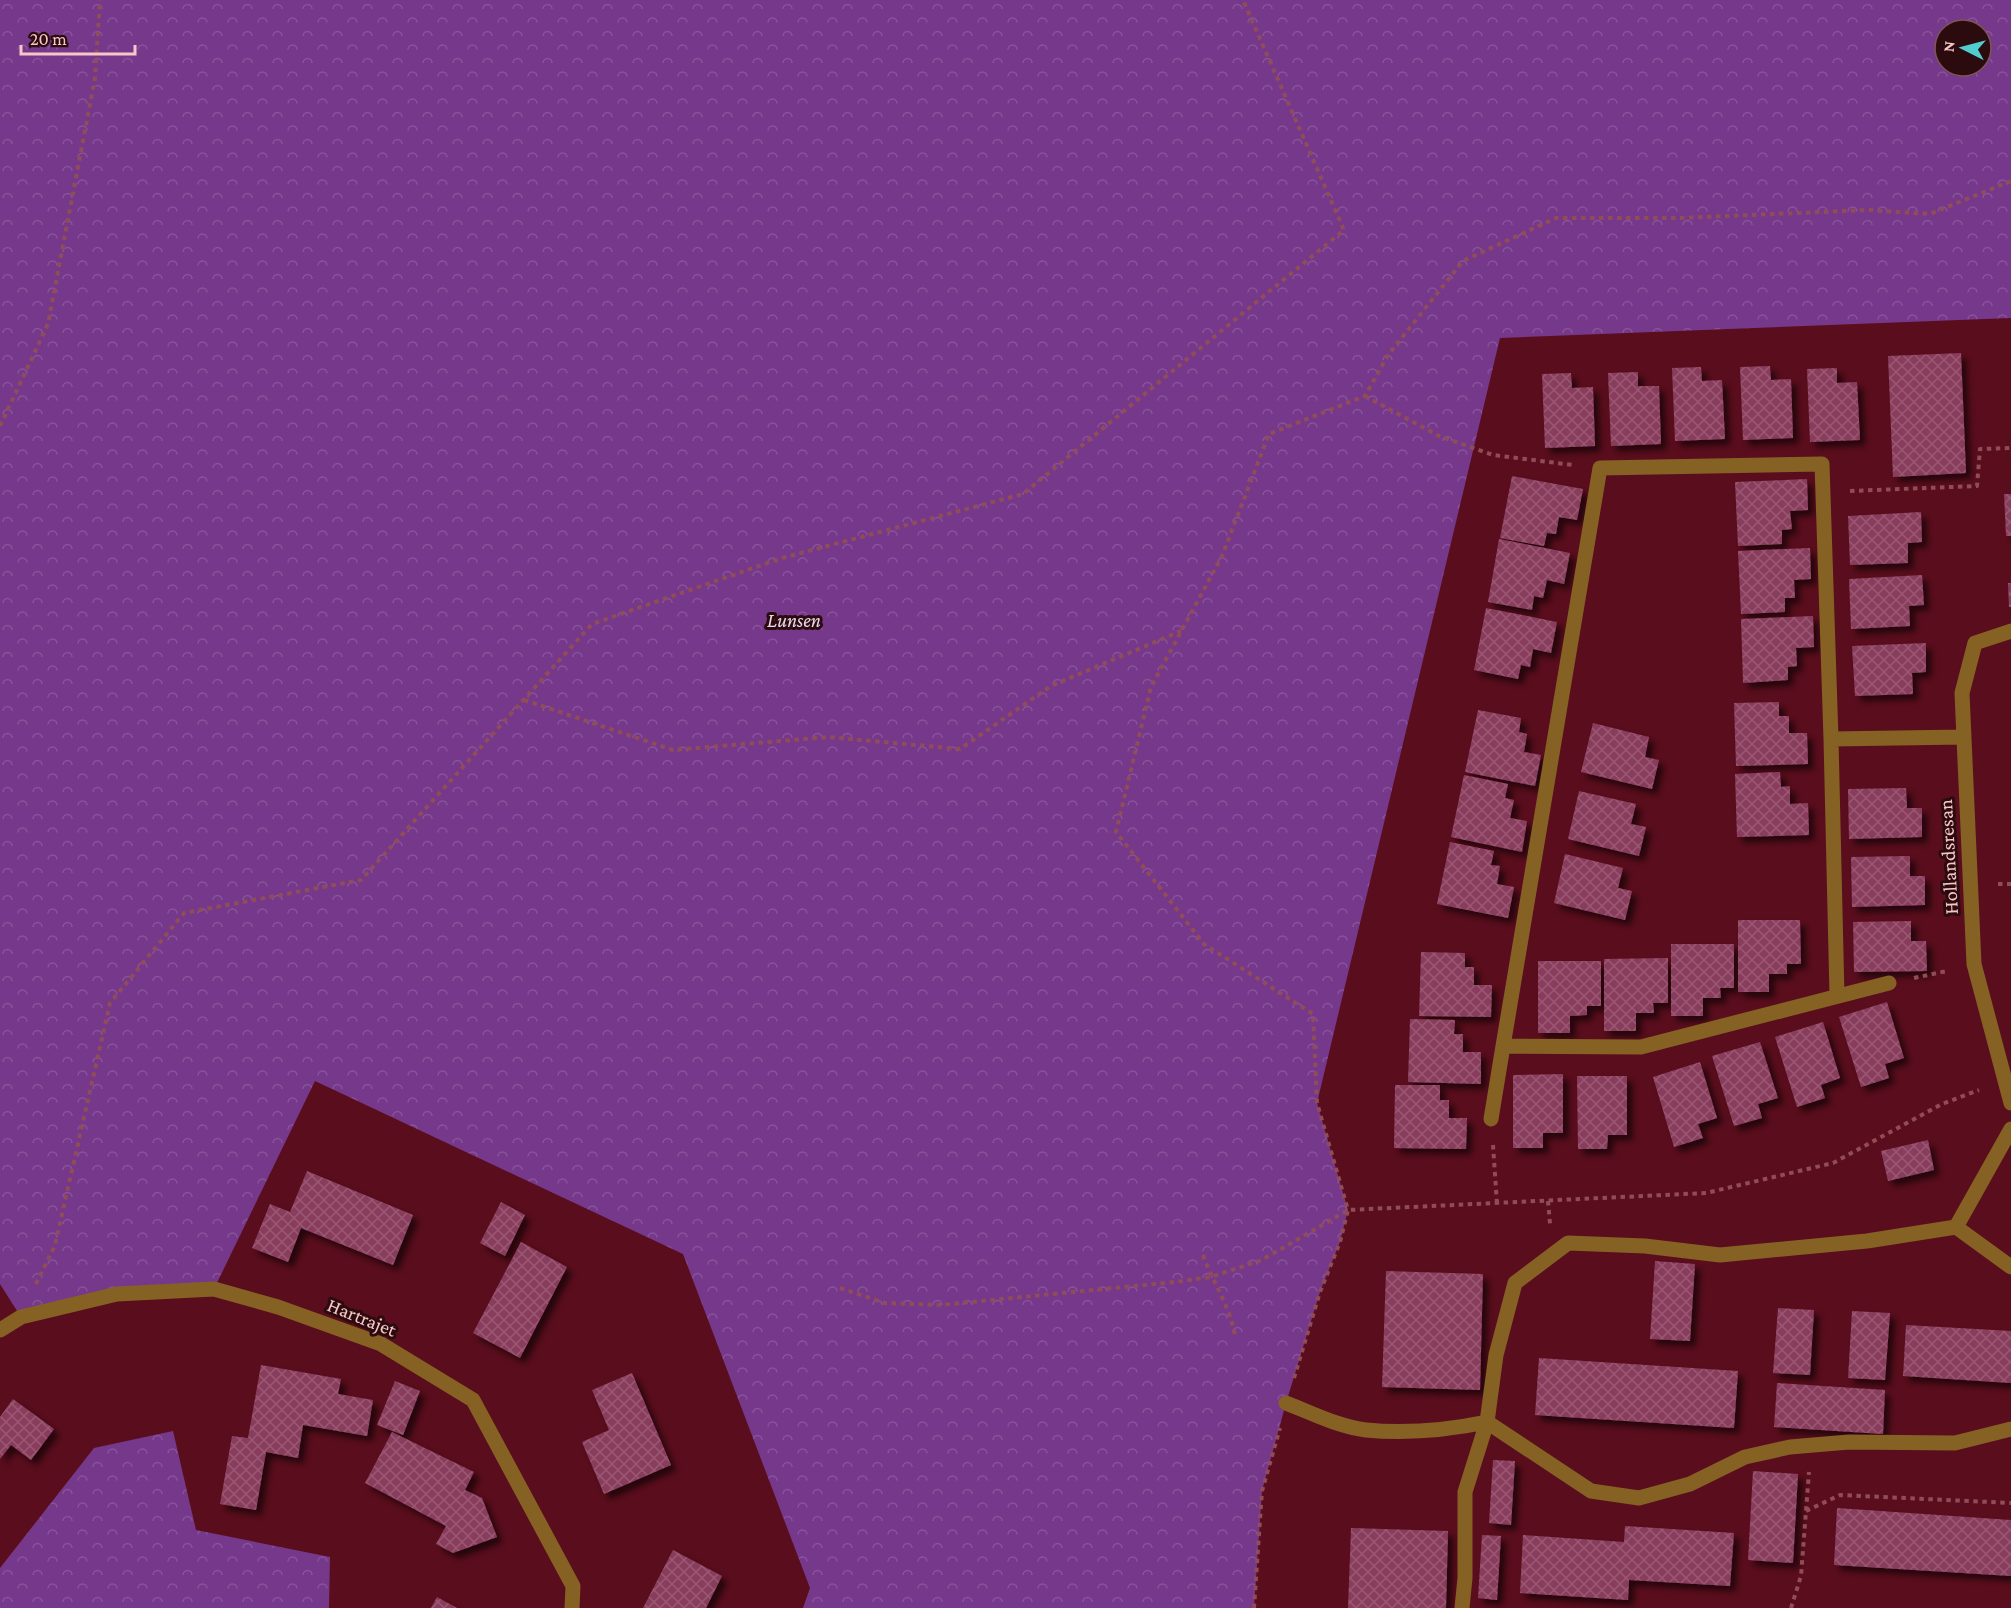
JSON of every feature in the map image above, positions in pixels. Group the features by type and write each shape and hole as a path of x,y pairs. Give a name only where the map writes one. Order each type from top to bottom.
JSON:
{"street":[{"path":"1491,1119 1600,468 1821,464 1837,996"},
{"name":"Hollandsresan","path":"2011,630 1975,643 1962,693 1974,964 2011,1103"},
{"path":"1831,739 1964,737"},
{"path":"1503,1046 1641,1047 1889,983"},
{"path":"1956,1227 2011,1129"},
{"path":"1462,1608 1465,1578 1465,1492 1487,1422 1496,1354 1515,1283 1568,1243 1645,1246 1720,1255 1867,1241 1956,1227 2011,1267"},
{"name":"Hartrajet","path":"0,1330 21,1317 117,1294 214,1289 278,1307 381,1344 473,1400 573,1586 572,1608"},
{"path":"1286,1403 1332,1421 1365,1430 1447,1431 1487,1422 1591,1491 1639,1498 1690,1484 1745,1457 1812,1445 1849,1442 1955,1443 2011,1429"}],"path":[{"path":"0,426 48,324 95,78 100,0"},
{"path":"21,1317 55,1245 110,1003 183,913 361,880 592,624 782,558 1023,494 1344,230 1243,0"},
{"path":"1348,1210 1317,1103 1312,1014 1204,944 1116,832 1151,687 1222,556 1269,434 1365,396 1388,355 1463,261 1556,218 1680,218 1868,210 1930,214 2011,180"},
{"path":"1365,396 1439,436 1493,456 1600,468"},
{"path":"1822,492 1977,486 1980,449 2011,448"},
{"path":"524,700 673,750 828,737 960,749 1051,686 1182,630"},
{"path":"1889,983 1974,964"},
{"path":"840,1288 885,1303 941,1305 1211,1276 1262,1260 1348,1210 1706,1193 1833,1163 1942,1104 2004,1081"},
{"path":"1491,1119 1497,1204"},
{"path":"1203,1255 1211,1276 1230,1311 1235,1336"},
{"path":"1791,1608 1801,1576 1812,1445"},
{"path":"1806,1511 1840,1495 2011,1503"}],"green space":[{"name":"Lunsen","path":"0,0 2011,0 2011,318 1500,338 1317,1103 1348,1210 1340,1242 1320,1292 1286,1403 1262,1491 1254,1608 803,1608 810,1588 683,1254 315,1081 214,1289 117,1294 21,1317 0,1284"},
{"path":"173,1431 196,1530 330,1557 329,1608 0,1608 0,1568 94,1448"}],"building":[{"path":"1961,353 1966,473 1893,477 1888,356"},
{"path":"1770,366 1771,380 1791,379 1793,438 1743,440 1740,367"},
{"path":"1701,367 1702,381 1722,380 1725,439 1675,441 1672,368"},
{"path":"1837,368 1837,383 1857,382 1860,440 1810,442 1807,369"},
{"path":"1638,372 1638,386 1659,386 1661,444 1611,446 1608,373"},
{"path":"1571,373 1572,388 1593,387 1595,446 1545,448 1542,374"},
{"path":"1512,476 1583,489 1577,520 1559,517 1556,534 1547,533 1544,546 1500,538"},
{"path":"1807,479 1808,510 1790,511 1792,529 1782,530 1782,544 1738,546 1735,482"},
{"path":"2004,494 2011,494 2011,536 2006,536"},
{"path":"1921,512 1922,542 1908,543 1908,563 1850,565 1848,516"},
{"path":"1499,539 1570,553 1564,584 1547,580 1543,598 1534,596 1532,610 1488,602"},
{"path":"1810,548 1811,579 1794,580 1795,598 1785,598 1785,612 1741,614 1738,551"},
{"path":"1922,575 1924,605 1909,606 1910,626 1851,629 1849,579"},
{"path":"2008,583 2011,583 2011,607 2009,607"},
{"path":"1486,608 1557,622 1551,653 1533,649 1530,667 1521,665 1518,679 1474,670"},
{"path":"1813,616 1814,647 1796,648 1797,666 1788,667 1788,680 1743,683 1741,619"},
{"path":"1926,643 1926,672 1912,673 1913,694 1855,696 1852,646"},
{"path":"1779,702 1779,716 1789,716 1789,733 1807,733 1808,764 1736,766 1734,703"},
{"path":"1478,710 1521,718 1519,732 1527,734 1524,752 1541,755 1535,786 1465,772"},
{"path":"1593,723 1649,737 1645,757 1659,760 1652,789 1581,772"},
{"path":"1780,772 1781,787 1790,786 1790,804 1808,803 1809,835 1737,837 1735,774"},
{"path":"1464,775 1508,784 1505,798 1514,800 1510,818 1527,821 1522,852 1451,837"},
{"path":"1906,788 1907,808 1922,808 1922,837 1849,839 1848,789"},
{"path":"1579,791 1636,804 1631,824 1646,827 1639,856 1568,839"},
{"path":"1450,842 1494,851 1491,865 1500,866 1497,884 1514,887 1508,918 1437,904"},
{"path":"1565,854 1623,868 1618,888 1632,891 1625,920 1554,903"},
{"path":"1910,856 1910,876 1925,876 1925,905 1852,907 1851,857"},
{"path":"1738,920 1800,920 1801,964 1787,964 1787,974 1769,974 1769,992 1738,992"},
{"path":"1911,921 1911,941 1926,941 1927,971 1854,972 1853,922"},
{"path":"1671,944 1734,944 1734,988 1720,988 1721,998 1703,998 1703,1016 1671,1016"},
{"path":"1421,952 1465,953 1465,967 1474,967 1474,985 1492,985 1491,1017 1419,1016"},
{"path":"1668,958 1668,1003 1653,1003 1654,1013 1636,1013 1636,1031 1604,1031 1604,959"},
{"path":"1538,961 1601,961 1601,1006 1587,1006 1587,1015 1570,1016 1570,1033 1538,1033"},
{"path":"1887,1002 1904,1058 1885,1064 1889,1078 1861,1087 1839,1017"},
{"path":"1410,1019 1455,1020 1454,1034 1463,1034 1463,1052 1481,1052 1481,1084 1408,1082"},
{"path":"1823,1022 1840,1078 1821,1085 1825,1098 1797,1107 1775,1037"},
{"path":"1760,1042 1778,1098 1758,1104 1762,1118 1734,1126 1712,1056"},
{"path":"1700,1062 1717,1118 1698,1124 1703,1138 1674,1147 1653,1077"},
{"path":"1563,1074 1563,1133 1543,1133 1543,1148 1513,1148 1513,1075"},
{"path":"1577,1076 1627,1076 1627,1135 1608,1135 1607,1149 1578,1149"},
{"path":"1395,1085 1440,1085 1440,1100 1449,1100 1449,1118 1467,1118 1466,1149 1394,1148"},
{"path":"1928,1140 1934,1170 1888,1181 1881,1151"},
{"path":"307,1171 413,1215 393,1265 301,1228 288,1262 252,1248 270,1204 290,1212"},
{"path":"501,1202 525,1215 505,1256 480,1243"},
{"path":"521,1242 567,1267 520,1358 473,1333"},
{"path":"1655,1261 1695,1264 1690,1341 1650,1339"},
{"path":"1386,1271 1483,1274 1480,1390 1382,1387"},
{"path":"1778,1308 1814,1310 1810,1375 1773,1373"},
{"path":"1852,1311 1890,1313 1885,1380 1848,1378"},
{"path":"1906,1325 2011,1331 2011,1383 1903,1376"},
{"path":"1539,1358 1738,1371 1734,1428 1535,1415"},
{"path":"261,1365 341,1379 338,1394 373,1400 367,1436 303,1425 298,1458 266,1452 256,1510 220,1504 232,1436 248,1438"},
{"path":"632,1373 671,1465 604,1494 582,1442 609,1430 592,1390"},
{"path":"395,1381 420,1391 403,1435 377,1425"},
{"path":"1777,1383 1885,1390 1883,1434 1774,1427"},
{"path":"13,1399 54,1429 31,1460 11,1445 0,1459 0,1417"},
{"path":"392,1432 474,1472 465,1490 482,1498 497,1537 453,1553 436,1544 446,1526 365,1483"},
{"path":"1493,1460 1515,1461 1511,1525 1489,1523"},
{"path":"1753,1471 1798,1474 1793,1563 1748,1560"},
{"path":"1837,1508 2011,1520 2011,1576 1834,1565"},
{"path":"1625,1526 1734,1533 1730,1586 1629,1580 1628,1600 1520,1593 1523,1535 1624,1542"},
{"path":"1351,1528 1448,1531 1446,1608 1348,1608"},
{"path":"1482,1535 1501,1536 1497,1600 1478,1598"},
{"path":"673,1550 722,1576 706,1608 643,1608"},
{"path":"437,1597 457,1608 431,1608"}]}
